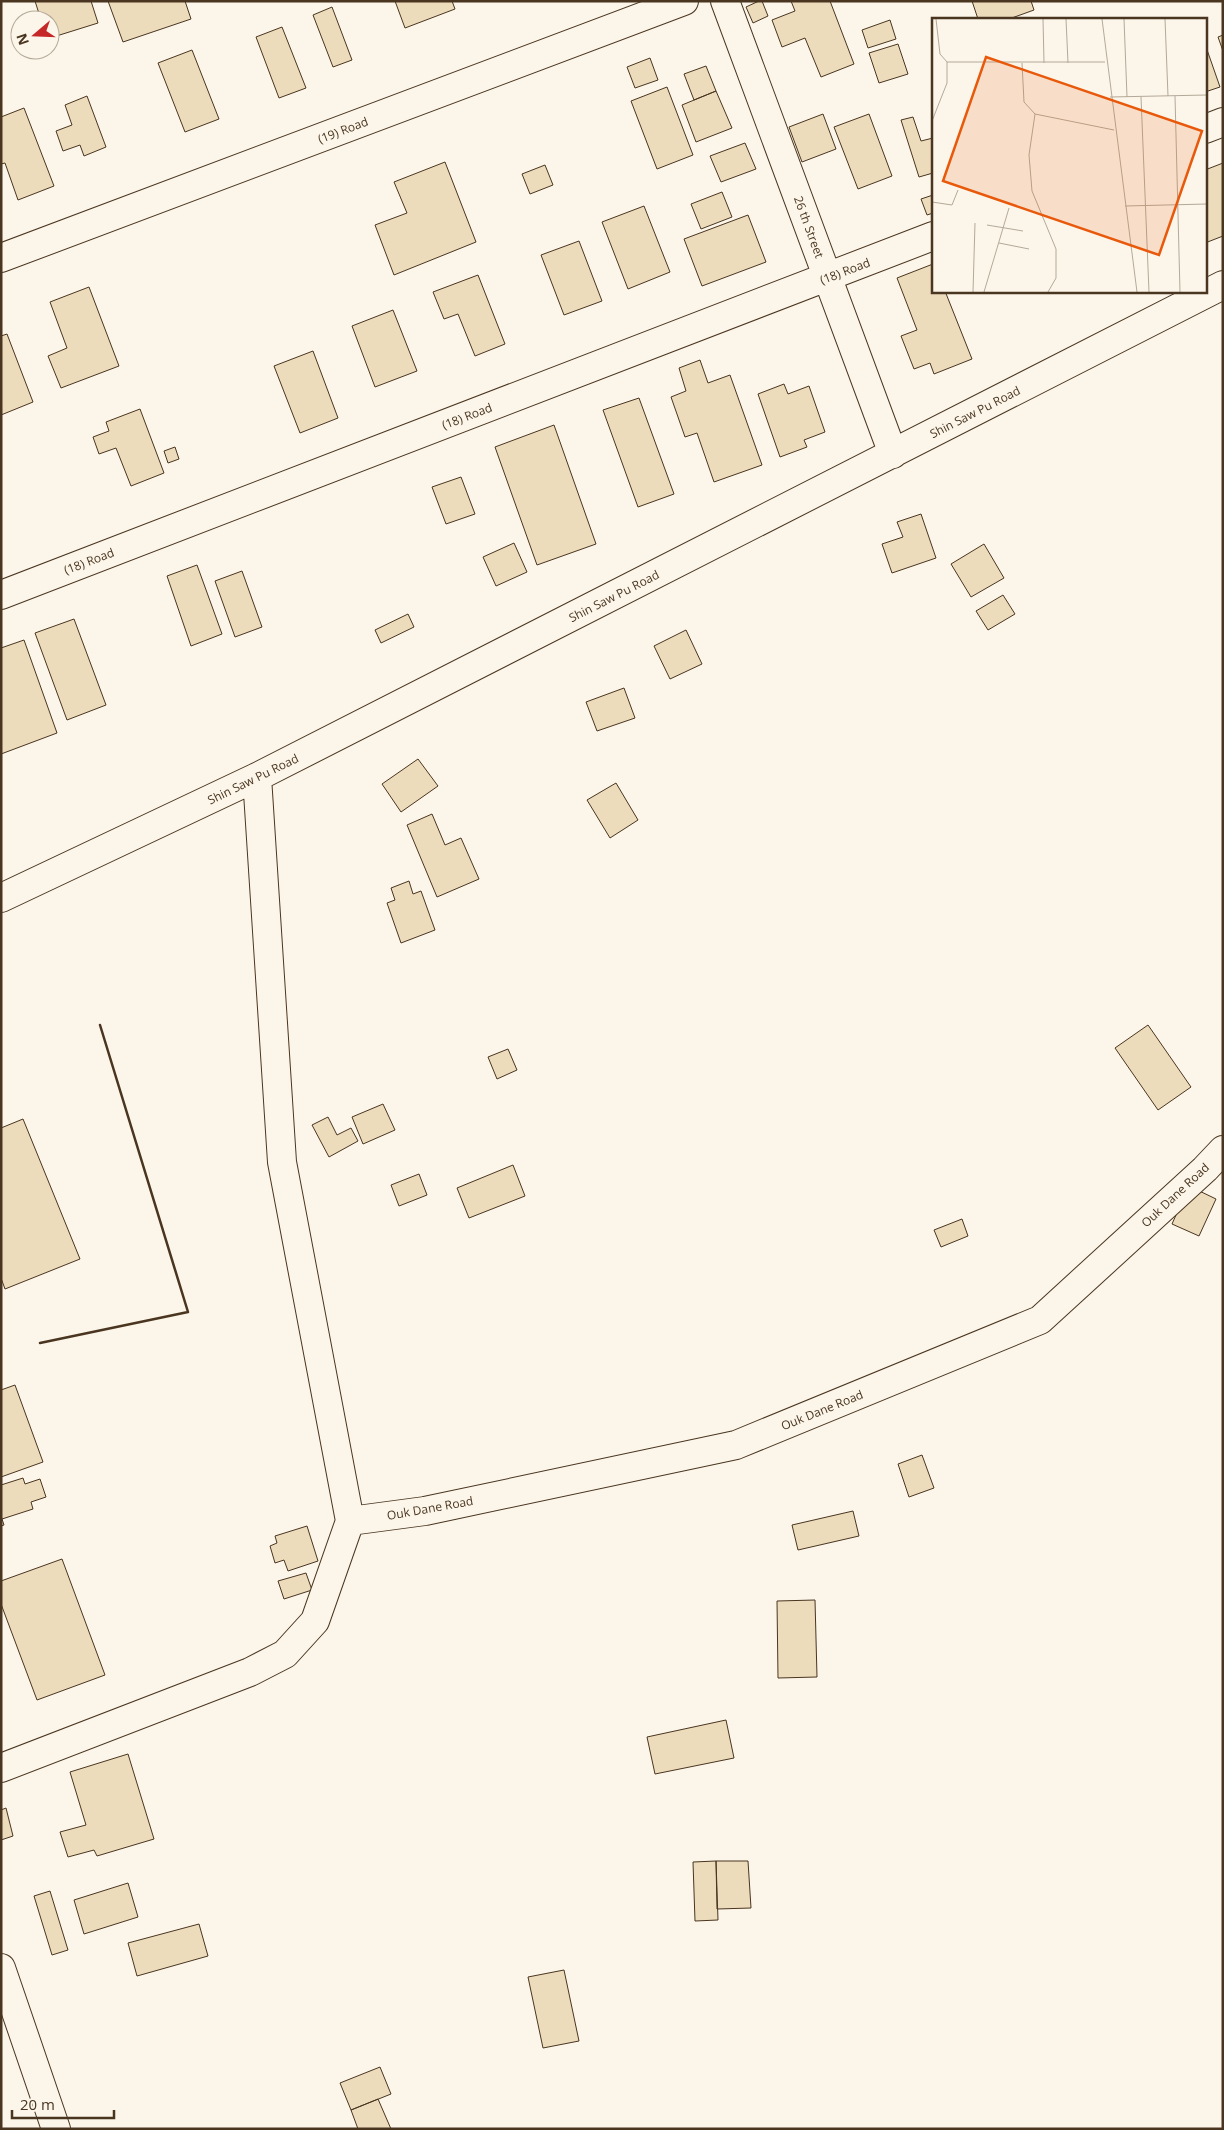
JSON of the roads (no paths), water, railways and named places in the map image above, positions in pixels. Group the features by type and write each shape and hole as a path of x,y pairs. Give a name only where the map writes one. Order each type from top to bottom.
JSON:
{"street":[{"name":"(19) Road","path":"1,258 684,1"},
{"name":"26 th Street","path":"725,1 893,454"},
{"path":"1206,129 1223,122"},
{"name":"(18) Road","path":"1,595 932,236"},
{"name":"Shin Saw Pu Road","path":"1,898 257,777 1223,285"},
{"path":"1,1768 250,1672 285,1654 315,1622 350,1521 282,1162 257,777"},
{"name":"Ouk Dane Road","path":"350,1521 425,1511 736,1445 1040,1320 1205,1169 1223,1150"},
{"path":"1,1968 56,2129"}]}
